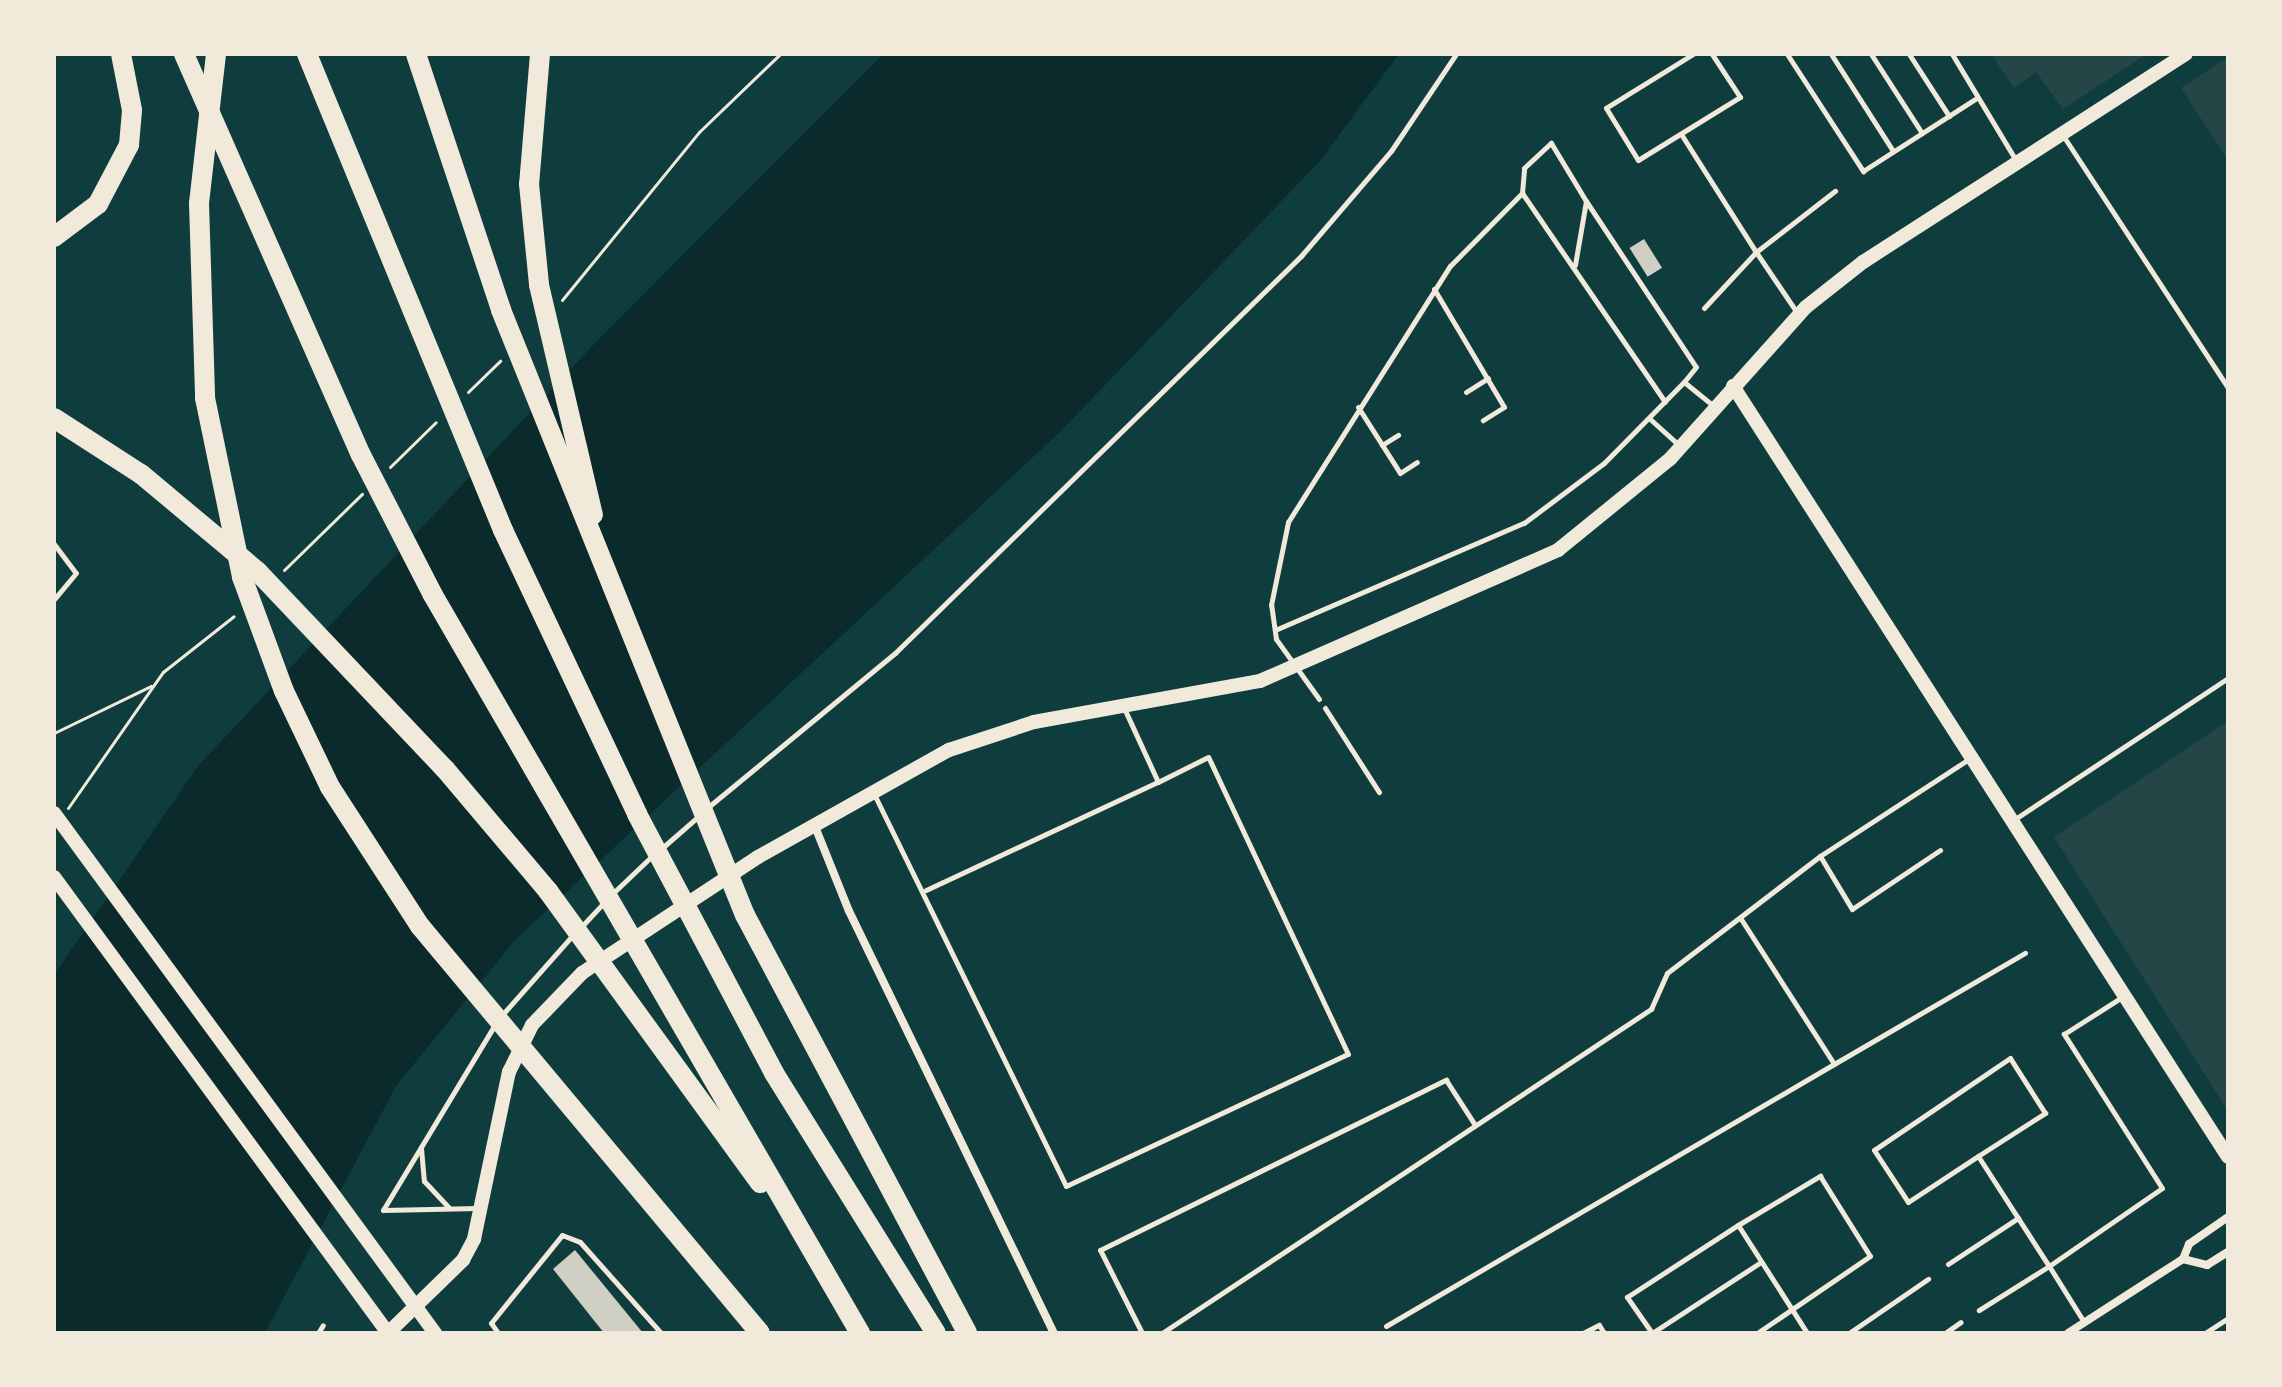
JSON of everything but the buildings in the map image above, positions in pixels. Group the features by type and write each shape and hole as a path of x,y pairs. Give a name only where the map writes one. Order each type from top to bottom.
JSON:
{"highway":[{"path":"54,237 98,204 129,145 132,110 121,54"},
{"path":"184,54 361,455 433,595 860,1333"},
{"path":"216,54 199,203 200,335 228,519 261,635 330,787 373,860 468,988 760,1333"},
{"path":"307,54 561,658 704,943 829,1166 936,1333"},
{"path":"416,54 501,310 625,627 745,915 967,1333"},
{"path":"540,54 529,184 539,285 625,627"},
{"path":"54,418 141,474 257,571 445,769 628,1000 821,1269"}],"street":[{"path":"54,877 386,1332 417,1309 463,1260 482,1208 509,1072 554,1000 582,973 814,824 949,750 1034,722 1217,692 1299,667 1558,550 1681,446 1799,315 1863,262 2186,54"},
{"path":"1733,386 2014,819 2228,1157"},
{"path":"58,814 435,1333"},
{"path":"814,824 849,911 1054,1333"},
{"path":"2068,1333 2183,1259 2189,1244 2228,1217"},
{"path":"2183,1259 2207,1265 2228,1252"}],"lane":[{"path":"482,1208 383,1210 510,1001 631,874 895,653 1301,256 1391,151 1456,54"},
{"path":"1693,54 1606,108 1638,160 1740,97 1712,54"},
{"path":"1787,54 1863,171 1975,99"},
{"path":"1831,54 1893,151"},
{"path":"1871,54 1922,133"},
{"path":"1909,54 1949,116"},
{"path":"1952,54 1975,99 2017,162"},
{"path":"1681,134 1799,315"},
{"path":"2062,134 2228,388"},
{"path":"1275,630 1524,523 1650,419 1696,367 1551,143 1524,168 1522,193 1575,266 1665,402"},
{"path":"1704,308 1756,252 1835,191"},
{"path":"1319,699 1275,630 1271,605 1288,522 1434,289 1489,221 1522,193"},
{"path":"1575,266 1586,201"},
{"path":"1434,289 1504,407 1483,420"},
{"path":"1466,392 1488,378"},
{"path":"1684,382 1715,407"},
{"path":"1358,407 1400,473 1417,462"},
{"path":"1650,419 1681,446"},
{"path":"1382,445 1398,435"},
{"path":"54,544 76,573 54,599"},
{"path":"2014,819 2228,678"},
{"path":"1124,707 1158,782"},
{"path":"1325,708 1379,792"},
{"path":"872,790 926,890 1066,1186 1348,1054 1208,757 926,890"},
{"path":"1162,1333 1651,1009 1667,973 1820,856 1973,757"},
{"path":"1820,856 1852,909 1940,850"},
{"path":"1741,919 1834,1064"},
{"path":"1386,1326 2025,953"},
{"path":"1979,1310 2162,1188 2064,1034 2126,994"},
{"path":"2010,1058 2045,1113 1978,1156 1908,1202 1874,1150 2010,1058"},
{"path":"1142,1333 1100,1250 1446,1080 1475,1125"},
{"path":"421,1147 424,1181 449,1209"},
{"path":"1978,1156 2085,1322"},
{"path":"1757,1333 1870,1256 1820,1176 1627,1297 1652,1333 1761,1262"},
{"path":"1948,1264 2018,1218"},
{"path":"1738,1225 1807,1333"},
{"path":"498,1333 491,1323 562,1235 580,1242 661,1333"},
{"path":"1849,1333 1928,1279"},
{"path":"2205,1333 2228,1318"},
{"path":"1945,1333 1961,1322"},
{"path":"318,1333 323,1325"},
{"path":"1583,1333 1599,1325 1604,1333"}],"path":[{"path":"560,302 699,132 780,54"},
{"path":"460,399 505,356"},
{"path":"383,474 438,420"},
{"path":"273,579 372,485"},
{"path":"58,814 152,686 242,609"},
{"path":"54,733 152,686"}],"shaded area":[{"path":"883,54 1399,54 1319,162 1061,431 515,940 396,1086 265,1333 54,1333 54,975 198,766 598,340"},
{"path":"1991,54 2147,54 2063,109 2036,72 2014,88"},
{"path":"2228,57 2228,160 2181,88"},
{"path":"2228,721 2228,1111 2054,837"}]}
